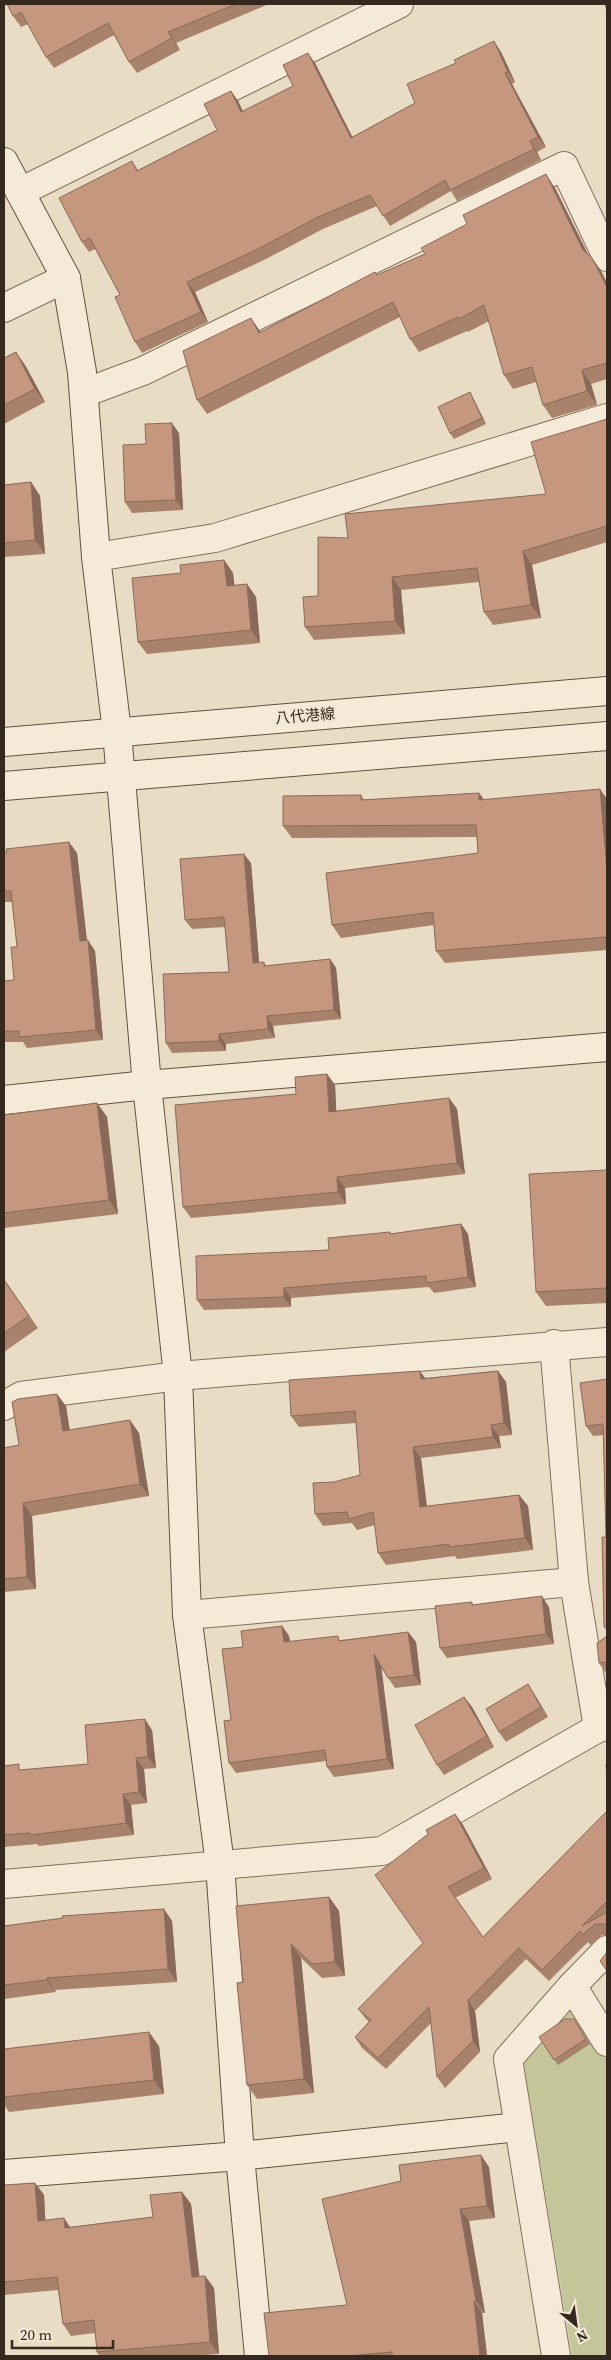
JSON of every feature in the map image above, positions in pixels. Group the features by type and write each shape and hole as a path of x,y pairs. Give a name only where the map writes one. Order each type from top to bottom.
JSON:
{"street":[{"path":"20,192 399,4"},
{"path":"4,162 66,278 82,372 96,557 118,732 148,1085 178,1376 187,1615 220,1864 240,2156 259,2356"},
{"path":"84,393 152,366 564,166 607,257"},
{"path":"4,308 66,278"},
{"path":"96,557 215,538 607,418"},
{"name":"八代港線","path":"4,742 607,690"},
{"path":"4,786 607,736"},
{"path":"4,1100 148,1085 607,1047"},
{"path":"4,1406 21,1396 178,1376 554,1344 607,1342"},
{"path":"4,1884 382,1851 603,1727 574,1582 554,1344"},
{"path":"187,1615 574,1582"},
{"path":"556,2356 508,2059 572,1986 607,1950"},
{"path":"572,1986 607,2042"},
{"path":"4,2174 240,2156 518,2127"}],"green space":[{"path":"575,2006 607,2056 607,2356 572,2356 524,2064"}],"building":[{"path":"7,4 236,4 168,32 172,38 129,62 108,23 46,57 21,12 13,16"},
{"path":"494,41 508,72 505,73 538,137 530,141 534,149 450,190 445,180 383,216 370,195 316,218 256,250 187,282 201,312 135,342 115,297 120,295 90,238 82,242 59,198 132,161 137,171 217,130 204,104 231,91 241,112 293,86 283,65 308,53 351,138 415,103 407,84 456,63 454,60"},
{"path":"546,174 583,250 592,258 607,287 607,363 582,370 587,391 543,405 532,367 504,375 484,305 459,319 458,317 410,339 393,302 197,400 183,351 251,318 259,333 375,272 377,275 425,254 421,248 467,224 463,215"},
{"path":"16,352 35,389 4,405 4,358"},
{"path":"470,392 482,418 450,433 438,407"},
{"path":"607,419 607,526 523,551 531,605 484,612 477,568 392,577 395,621 305,627 303,597 318,596 318,537 348,538 345,514 546,494 531,442"},
{"path":"172,423 176,500 125,502 123,445 146,444 145,424"},
{"path":"31,482 35,540 4,543 4,485"},
{"path":"224,560 227,586 247,584 251,630 138,642 132,578 181,573 180,565"},
{"path":"600,789 607,869 607,937 436,951 433,912 332,925 326,873 478,853 476,825 283,826 283,796 361,795 361,800 479,793 479,800"},
{"path":"69,842 80,941 88,940 96,1030 19,1037 19,1031 4,1031 4,981 14,980 11,947 17,947 11,891 4,891 4,852 7,852 6,849"},
{"path":"244,854 253,963 264,962 264,966 330,959 334,1010 267,1016 268,1029 219,1034 219,1041 166,1043 163,974 229,972 224,917 185,920 180,859"},
{"path":"327,1074 329,1112 449,1098 457,1163 337,1177 338,1192 183,1207 175,1105 296,1094 295,1077"},
{"path":"97,1103 109,1200 4,1213 4,1115"},
{"path":"607,1170 607,1288 536,1292 529,1174"},
{"path":"461,1224 468,1277 427,1283 426,1276 284,1288 284,1297 197,1300 196,1256 329,1250 328,1238 390,1232 390,1234"},
{"path":"4,1280 29,1316 4,1333"},
{"path":"420,1371 421,1379 498,1371 504,1423 491,1425 493,1437 413,1447 420,1507 519,1495 525,1538 449,1547 449,1544 378,1553 373,1512 349,1519 347,1512 315,1514 313,1483 334,1482 360,1475 355,1411 291,1416 289,1380"},
{"path":"607,1379 607,1627 604,1627 602,1537 606,1537 603,1424 586,1426 580,1383"},
{"path":"57,1394 63,1431 130,1420 140,1484 23,1503 27,1577 4,1579 4,1448 19,1445 12,1402 18,1399"},
{"path":"542,1596 546,1634 440,1648 435,1606 472,1602 472,1605"},
{"path":"282,1626 284,1642 338,1636 339,1641 408,1632 414,1675 388,1678 374,1654 387,1759 327,1767 325,1750 229,1763 224,1721 231,1720 222,1649 243,1647 241,1631"},
{"path":"607,1636 607,1662 599,1663 597,1643"},
{"path":"528,1684 541,1707 499,1732 486,1709"},
{"path":"464,1697 487,1736 437,1765 415,1725"},
{"path":"145,1719 148,1757 136,1758 139,1792 123,1794 126,1823 31,1835 30,1833 4,1835 4,1766 19,1764 19,1770 88,1764 85,1725"},
{"path":"607,1811 607,1901 582,1926 607,1912 607,1926 595,1924 583,1934 580,1931 542,1970 519,1948 468,2000 473,2041 437,2077 429,2007 378,2058 355,2037 371,2020 358,2009 423,1943 375,1875 428,1834 426,1830 455,1814 484,1868 448,1887 483,1937"},
{"path":"329,1897 335,1962 312,1964 291,1944 304,2079 247,2085 237,1983 243,1982 236,1906"},
{"path":"164,1909 168,1969 47,1978 47,1980 4,1985 4,1926 63,1918 62,1916"},
{"path":"607,1952 607,1971 600,1961"},
{"path":"565,2019 574,2019 586,2039 554,2060 539,2037"},
{"path":"149,2032 154,2080 4,2097 4,2049"},
{"path":"481,2155 487,2206 460,2209 476,2301 474,2301 480,2356 392,2356 392,2352 348,2356 269,2356 264,2313 347,2305 322,2199 401,2181 399,2165"},
{"path":"35,2183 38,2221 64,2218 65,2228 153,2217 150,2195 182,2192 192,2277 205,2276 210,2342 97,2352 94,2320 63,2324 57,2277 4,2282 4,2185"}]}
